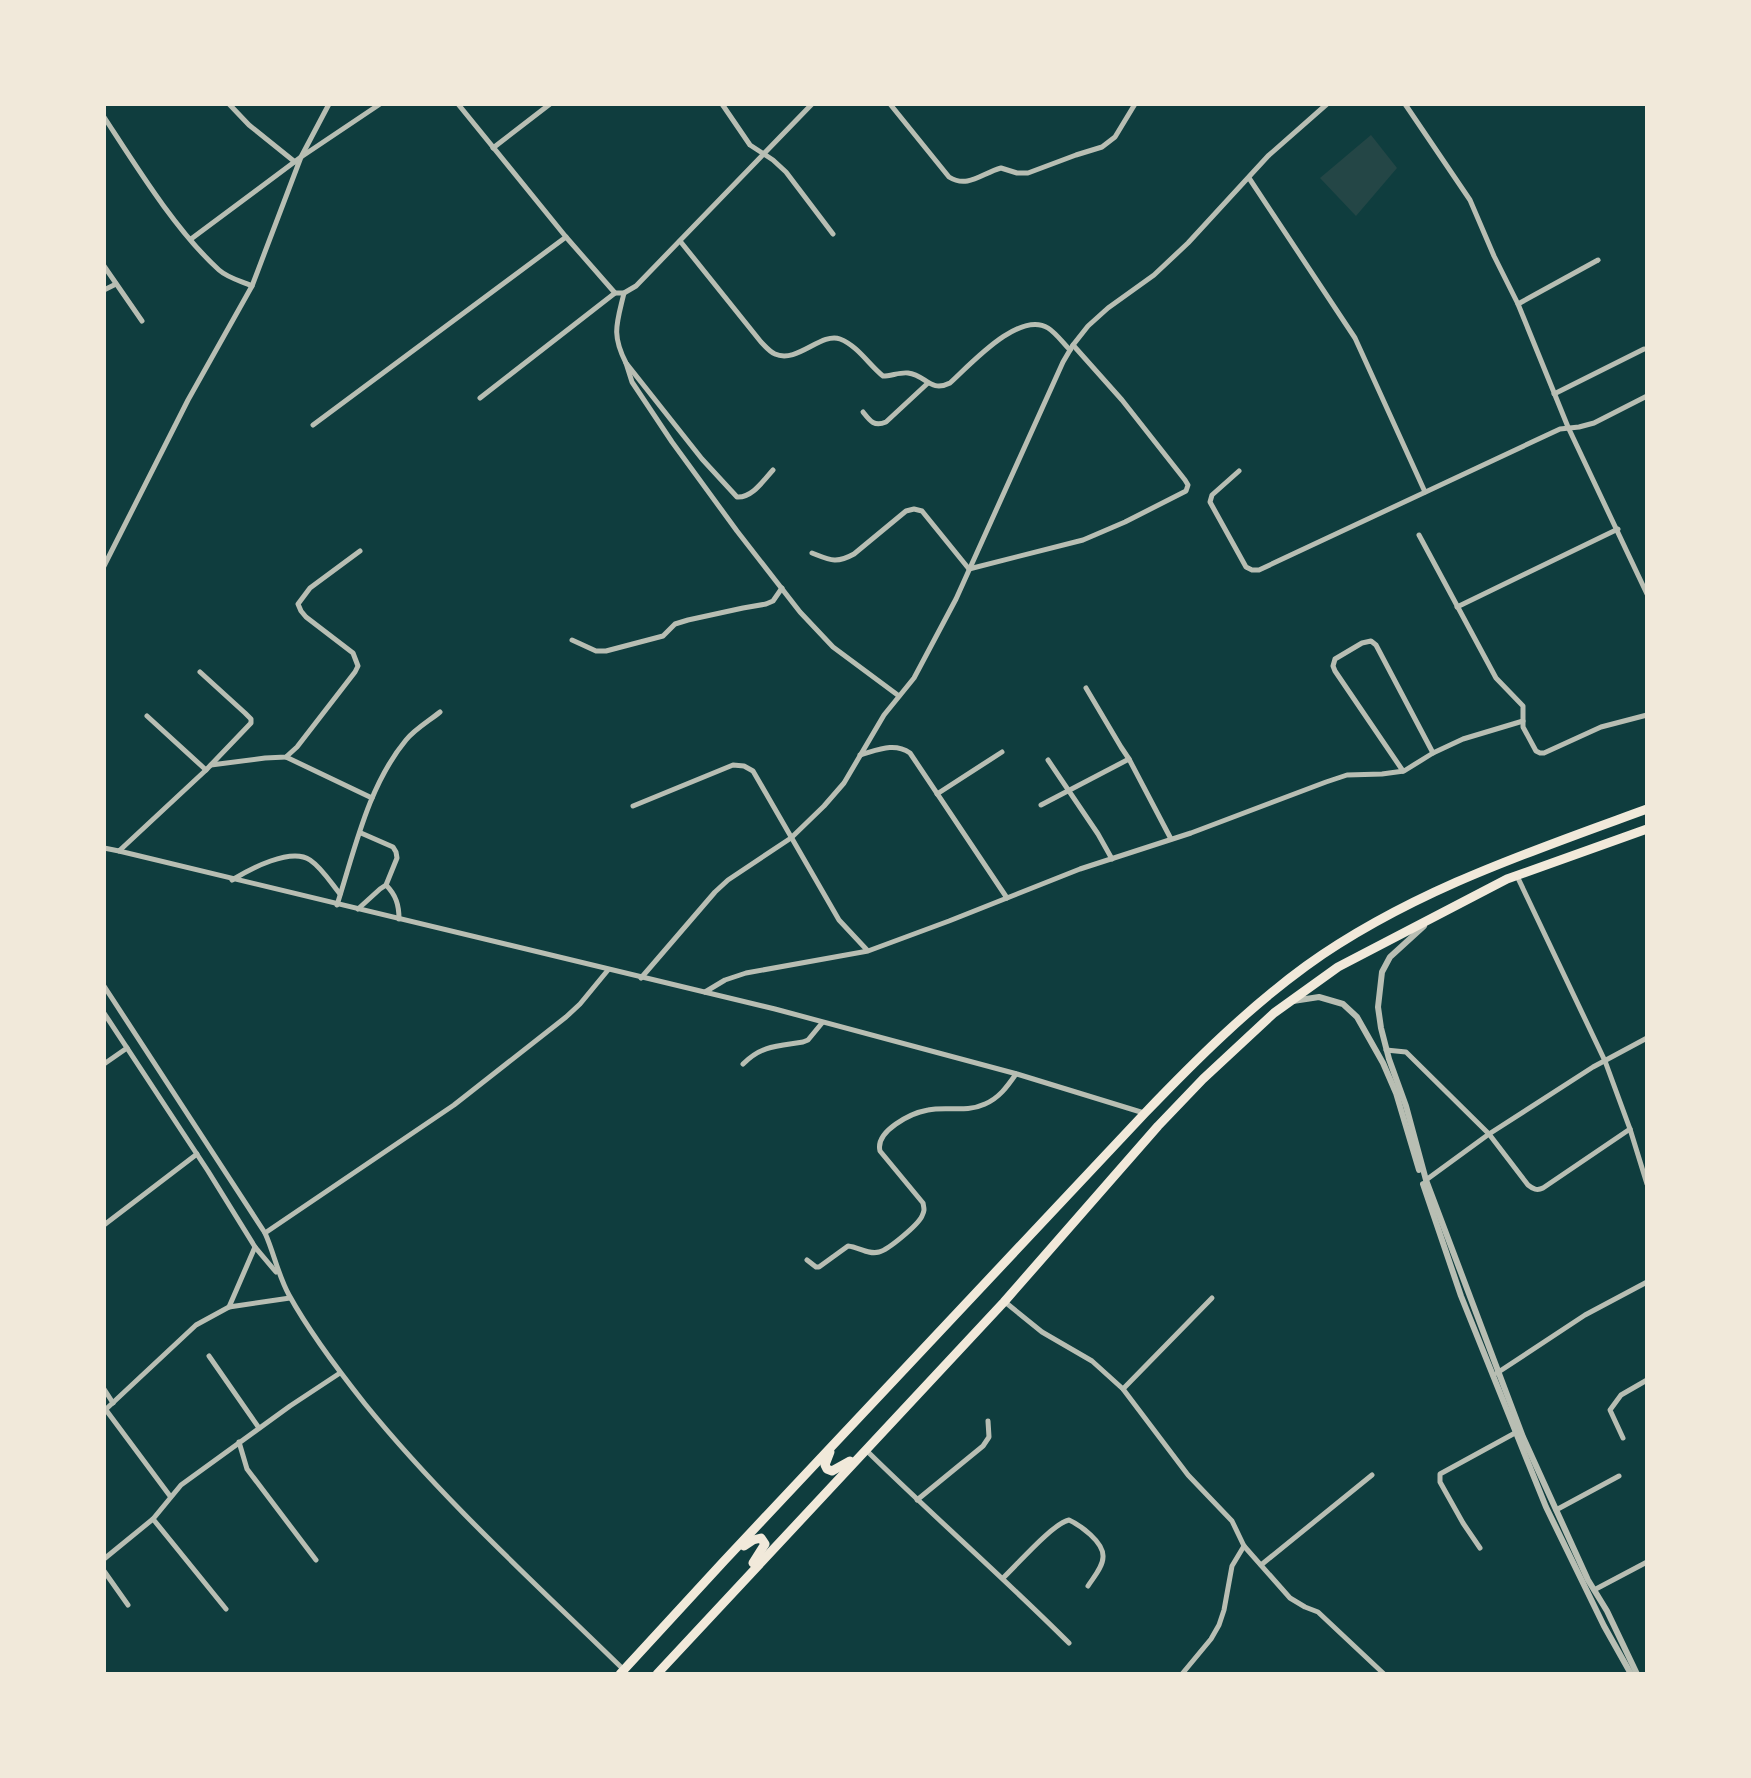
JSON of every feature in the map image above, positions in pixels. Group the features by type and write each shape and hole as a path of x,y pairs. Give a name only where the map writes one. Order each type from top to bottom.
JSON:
{"highway":[{"path":"622,1672 1145,1113 1188,1068 1265,999 1305,967 1409,904 1505,861 1647,809"},
{"path":"656,1674 1004,1302 1176,1108 1241,1043 1289,1002 1338,967 1517,875 1647,829"},
{"path":"839,1440 825,1465 832,1471 866,1450"},
{"path":"656,1674 759,1556 765,1544 761,1538 753,1540 724,1561"}],"street":[{"path":"229,104 249,125 295,162"},
{"path":"104,566 188,400 252,286 301,157 329,104"},
{"path":"191,239 301,157 380,104"},
{"path":"458,104 615,293"},
{"path":"493,148 550,104"},
{"path":"722,104 750,145 786,172 833,234"},
{"path":"480,398 615,293 624,293 636,286 812,104"},
{"path":"890,104 949,177 963,183 1001,168 1028,173 1102,147 1115,137 1135,104"},
{"path":"641,978 715,892 791,838 844,783 884,715 923,663 1071,348 1088,326 1154,275 1188,243 1268,156 1327,104"},
{"path":"1405,104 1470,200 1518,304 1568,427 1647,594"},
{"path":"104,117 191,239 221,271 252,286"},
{"path":"1249,178 1355,338 1425,492"},
{"path":"313,425 566,237"},
{"path":"680,241 761,342 780,356 793,354 831,338 839,339 857,351 883,376 906,372 938,386 950,383 1007,333 1021,326 1046,327 1122,400 1188,485 1186,491 1083,540 969,569"},
{"path":"1518,304 1598,260"},
{"path":"104,266 142,321"},
{"path":"104,290 116,284"},
{"path":"624,293 616,335 618,348 626,363 702,459 737,497 749,494 773,470"},
{"path":"1554,394 1644,349"},
{"path":"626,363 632,382 672,442 800,612 833,647 899,696"},
{"path":"863,412 875,424 886,422 928,383"},
{"path":"1239,471 1212,495 1210,502 1246,567 1252,570 1267,568 1560,429 1594,423 1647,396"},
{"path":"812,553 834,561 845,559 906,511 914,509 922,511 969,569"},
{"path":"1457,607 1618,529"},
{"path":"1419,535 1496,678 1523,706 1527,735 1536,751 1544,753 1601,727 1647,715"},
{"path":"286,757 297,747 358,666 353,653 306,617 298,604 310,588 360,551"},
{"path":"572,640 596,651 606,651 663,636 675,624 688,620 766,604 778,596 782,588"},
{"path":"1404,771 1335,671 1335,659 1362,643 1371,641 1376,645 1433,753"},
{"path":"119,851 251,723 251,719 200,672"},
{"path":"1086,688 1129,759 1171,839"},
{"path":"337,905 372,798 408,738 440,712"},
{"path":"147,716 208,768"},
{"path":"705,993 725,980 746,973 868,951 1347,775 1404,771 1463,739 1523,721"},
{"path":"859,756 891,747 910,753 1007,898"},
{"path":"937,794 1002,752"},
{"path":"208,768 286,757 372,798"},
{"path":"1041,805 1129,759"},
{"path":"1048,760 1112,859"},
{"path":"633,806 733,765 753,771 839,920 868,951"},
{"path":"357,909 386,885 397,858 393,847 361,833"},
{"path":"104,848 775,1009 1017,1074 1145,1113"},
{"path":"232,880 264,863 304,856 313,861 341,895"},
{"path":"1517,875 1605,1061 1647,1184"},
{"path":"386,885 396,898 399,919"},
{"path":"1440,914 1390,957 1382,972 1378,1007 1386,1050 1406,1106 1426,1180 1497,1373 1556,1510 1637,1674"},
{"path":"265,1233 454,1105 566,1017 608,970"},
{"path":"104,986 265,1233 290,1298 340,1373 400,1447 440,1490 622,1672"},
{"path":"1289,1002 1319,997 1343,1004 1357,1017 1383,1063 1396,1093 1461,1296 1515,1433 1546,1507 1631,1674"},
{"path":"104,1013 255,1247 279,1275"},
{"path":"743,1064 768,1047 808,1040 822,1023"},
{"path":"1426,1180 1489,1134 1647,1038"},
{"path":"104,1064 127,1048"},
{"path":"1386,1050 1406,1052 1489,1134 1528,1185 1538,1190 1630,1129"},
{"path":"807,1260 819,1267 848,1246 872,1253 887,1249 915,1224 924,1209 923,1203 880,1151 881,1140 896,1124 915,1114 928,1110 964,1110 982,1106 1005,1090 1017,1074"},
{"path":"104,1225 197,1154"},
{"path":"229,1307 255,1247"},
{"path":"1497,1373 1585,1315 1647,1282"},
{"path":"170,1496 105,1411 196,1325 229,1307 290,1298"},
{"path":"1123,1389 1212,1298"},
{"path":"1004,1302 1042,1332 1092,1361 1123,1389 1188,1475 1232,1521 1244,1546 1290,1598 1318,1612 1384,1674"},
{"path":"209,1356 259,1428"},
{"path":"104,1559 153,1519 181,1485 340,1373"},
{"path":"1623,1438 1610,1410 1621,1395 1647,1380"},
{"path":"104,1389 113,1403"},
{"path":"917,1500 983,1446 989,1437 988,1421"},
{"path":"1480,1548 1440,1482 1440,1474 1515,1433"},
{"path":"239,1442 247,1469 316,1560"},
{"path":"866,1450 1069,1643"},
{"path":"1261,1565 1372,1475"},
{"path":"1556,1510 1619,1476"},
{"path":"153,1519 226,1609"},
{"path":"1003,1578 1053,1529 1064,1520 1069,1520 1097,1542 1103,1552 1101,1564 1088,1586"},
{"path":"1182,1674 1219,1625 1232,1566 1244,1546"},
{"path":"1594,1590 1647,1562"},
{"path":"104,1571 128,1605"}],"shaded area":[{"path":"1371,135 1397,168 1356,216 1320,178"}]}
